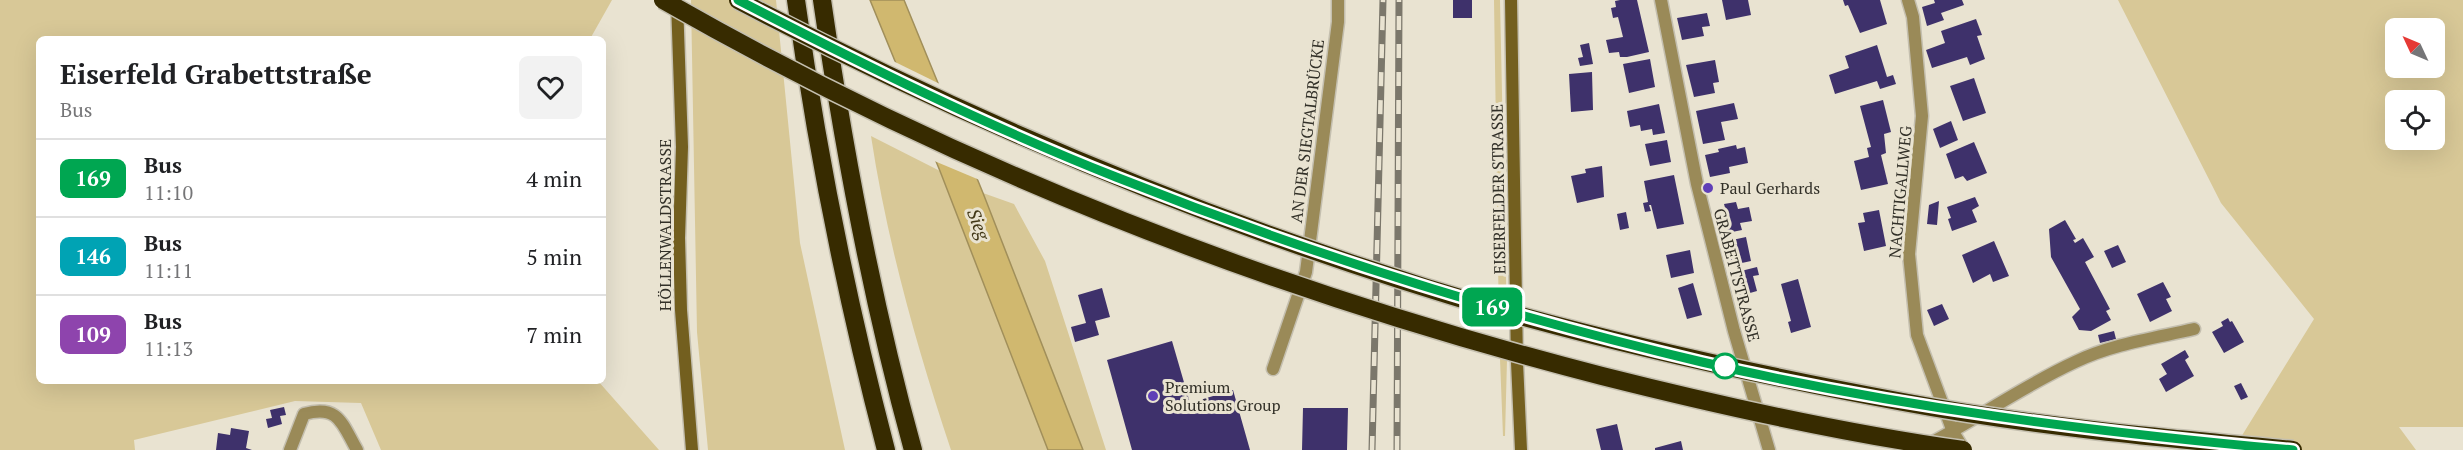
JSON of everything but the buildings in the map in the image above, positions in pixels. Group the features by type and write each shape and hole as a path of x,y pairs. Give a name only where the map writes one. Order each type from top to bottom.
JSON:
{"highway":[{"path":"663,0 725,36 911,129 1102,213 1297,286 1496,349 1698,400 1902,441 1963,450"},
{"path":"738,0 925,94 1114,176 1307,248 1504,311 1704,362 1906,403 2110,433 2293,450"},
{"path":"796,0 818,153 886,450"},
{"path":"822,0 869,274 913,450"}],"street":[{"name":"HÖLLENWALDSTRASSE","path":"677,0 682,147 679,238 681,310 692,450"},
{"name":"AN DER SIEGTALBRÜCKE","path":"1273,369 1306,272 1338,22 1338,0"},
{"name":"EISERFELDER STRASSE","path":"1511,0 1517,362 1521,450"},
{"name":"GRABETTSTRASSE","path":"1661,0 1697,184 1734,331 1769,450"},
{"name":"NACHTIGALLWEG","path":"1908,0 1913,17 1922,116 1909,254 1917,334 1953,432 1963,450"},
{"path":"1918,450 2076,361 2126,344 2194,329"},
{"path":"290,450 304,414 321,409 337,416 357,450"}],"shaded area":[{"path":"0,0 612,0 592,36 36,36 36,384 601,384 659,450 381,450 361,403 295,401 134,440 135,450 0,450"},
{"path":"691,0 776,0 800,243 845,450 708,450 697,332"},
{"path":"1494,0 1500,0 1507,327 1499,326"},
{"path":"2118,0 2463,0 2463,427 2399,427 2416,450 2233,450 2314,319 2221,203"},
{"path":"871,136 940,171 1048,450 951,450 926,373 894,255"},
{"path":"983,193 1014,204 1045,261 1106,450 1083,450"},
{"path":"1500,359 1507,360 1505,436 1503,436"}],"water":[{"name":"Sieg","path":"870,0 904,0 983,193 1083,450 1048,450 940,171"}],"pier":[{"path":"891,60 942,85 982,181 932,160"}],"railway":[{"path":"1372,450 1383,0"},
{"path":"1397,450 1399,0"}],"bus line":[{"name":"169","path":"738,0 925,94 1114,176 1307,248 1504,311 1704,362 1906,403 2110,433 2293,450"}],"place":[{"name":"Paul Gerhards","path":"1708,188"},
{"name":"Premium Solutions Group","path":"1153,396"}]}
